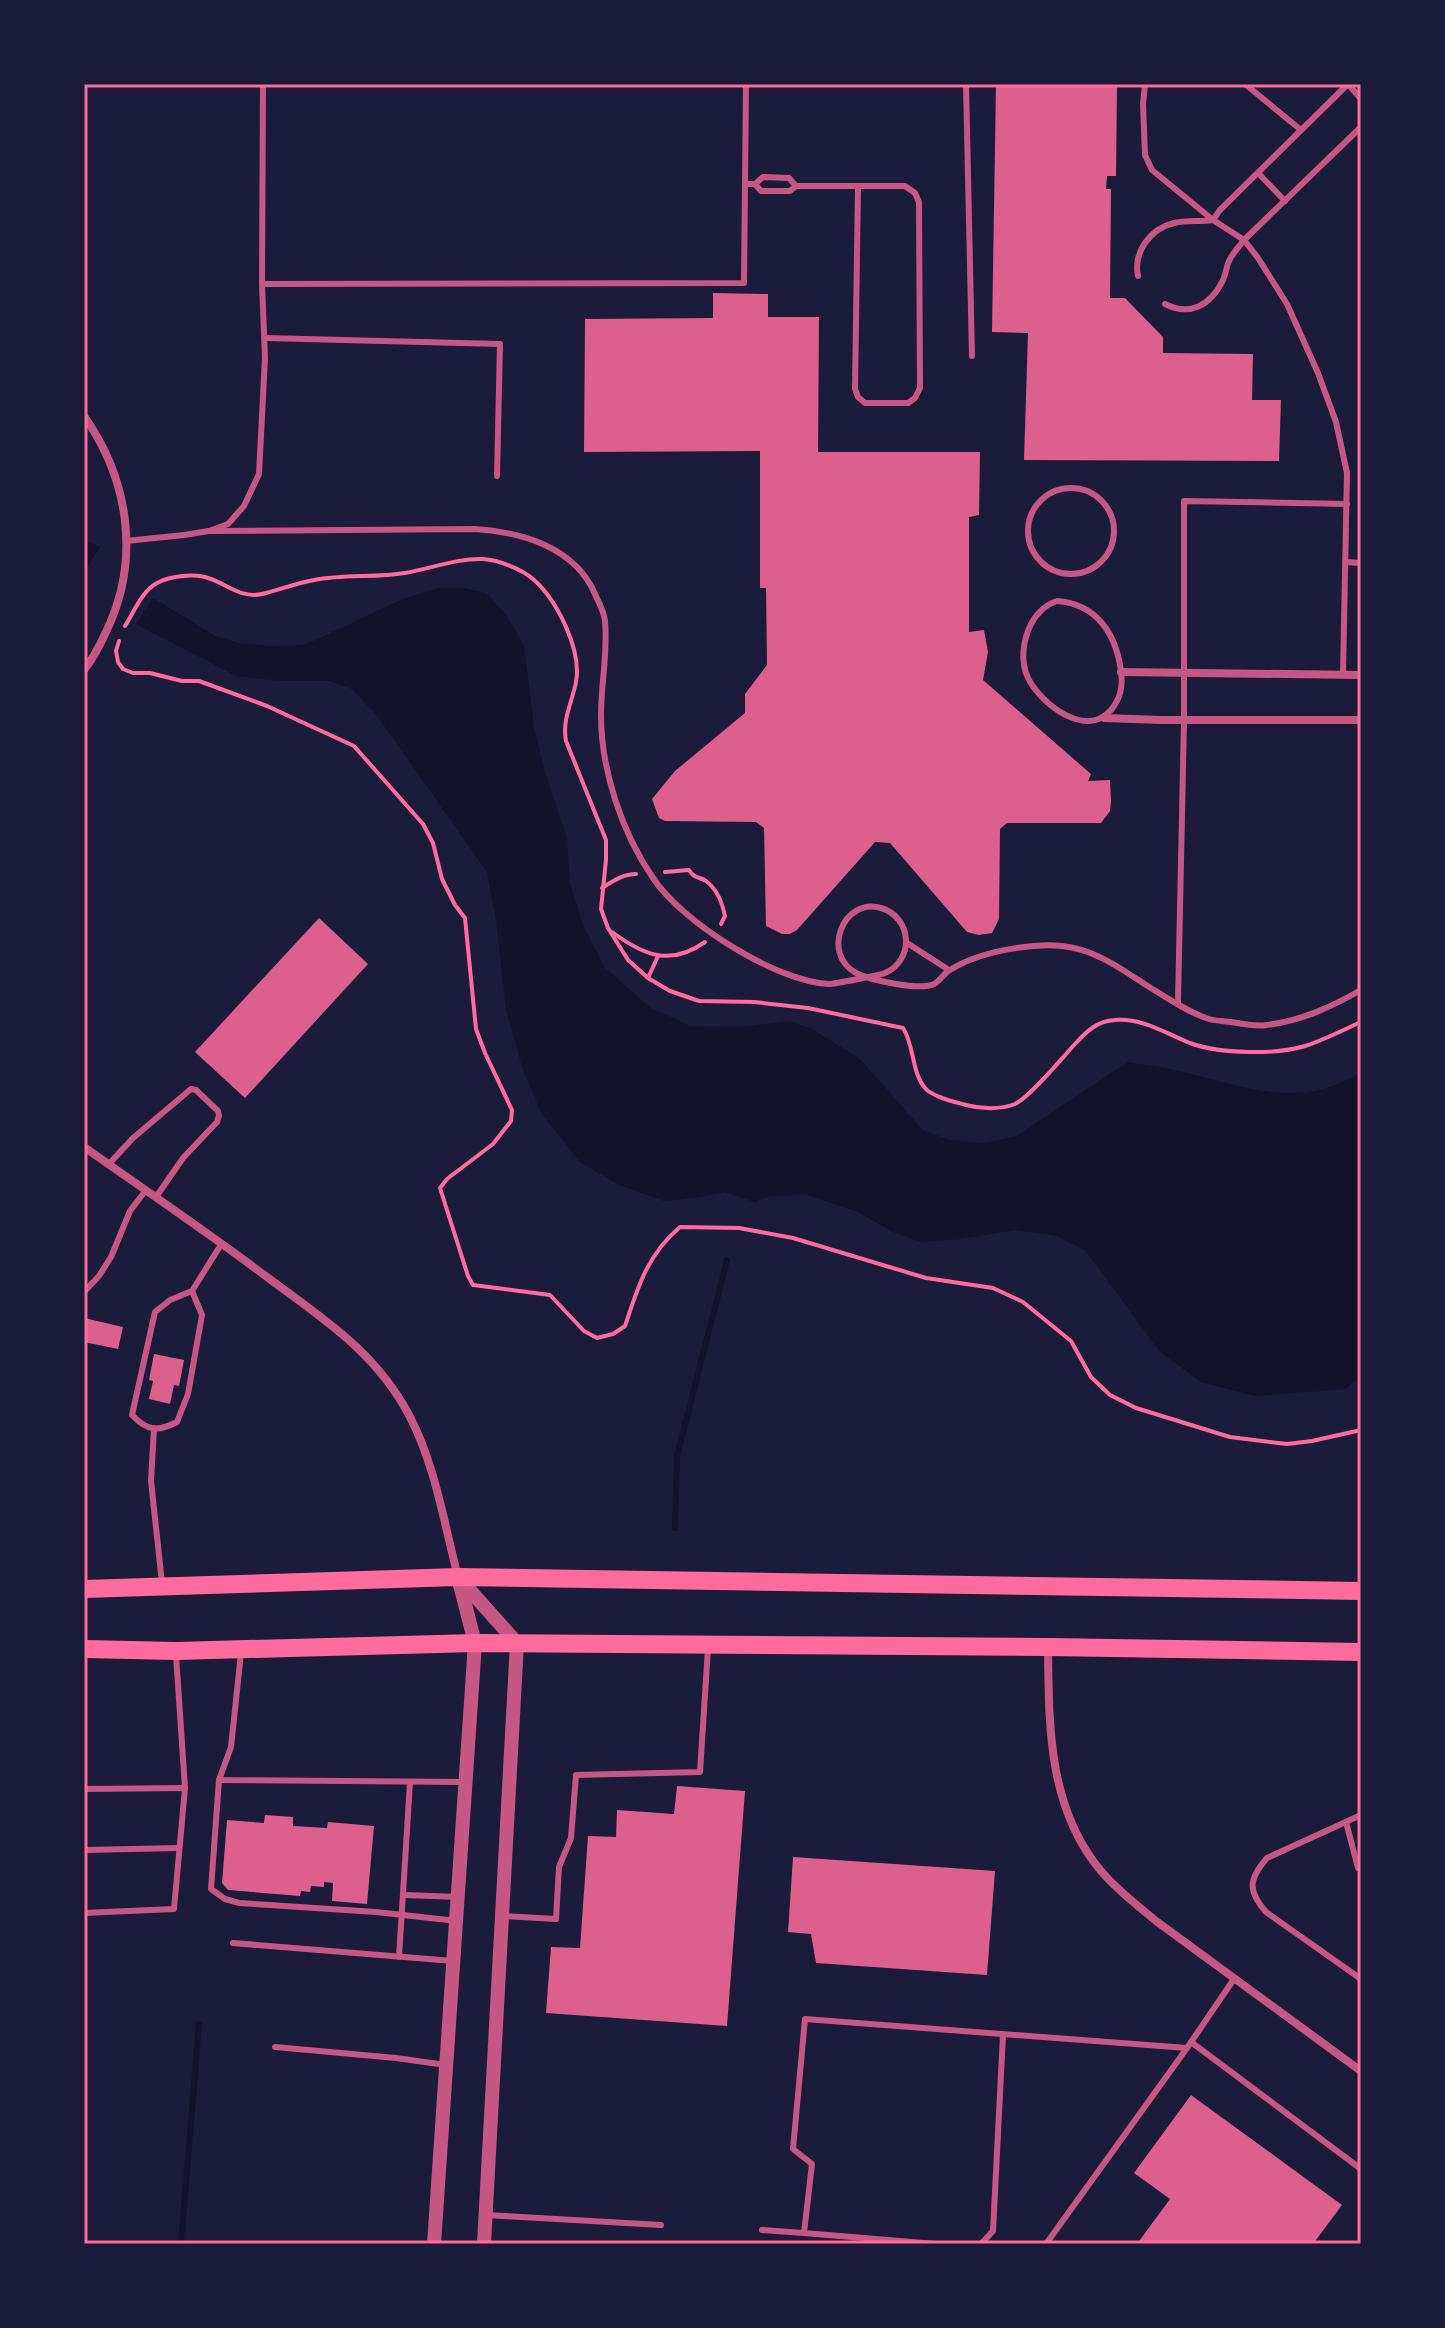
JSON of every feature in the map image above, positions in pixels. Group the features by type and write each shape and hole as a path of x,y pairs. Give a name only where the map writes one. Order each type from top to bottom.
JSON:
{"highway":[{"path":"84,1589 458,1577 1361,1591"},
{"path":"84,1649 176,1651 517,1643 1361,1652"}],"street":[{"path":"84,416 103,444 119,485 126,530 126,558 119,598 100,645 84,670"},
{"path":"1121,672 1361,675"},
{"path":"1104,718 1361,720"},
{"path":"84,1147 222,1243 355,1343 381,1372 409,1414 426,1454 475,1643 434,2244"},
{"path":"458,1577 517,1643 484,2244"},
{"path":"1048,1647 1052,1749 1059,1789 1068,1818 1099,1870 1124,1895 1361,2071"}],"lane":[{"path":"209,531 228,524 244,506 259,474 265,338 262,284 263,84"},
{"path":"262,284 744,283 746,84"},
{"path":"966,84 972,356"},
{"path":"1145,84 1145,155 1152,170 1213,220 1244,240 1287,304 1336,422 1347,473 1343,674"},
{"path":"1245,84 1301,130"},
{"path":"1138,276 1135,264 1138,254 1156,231 1172,224 1213,220 1348,84 1361,99"},
{"path":"1165,304 1188,311 1203,303 1219,287 1229,261 1244,240 1361,127"},
{"path":"1258,173 1285,201"},
{"path":"745,184 755,184 763,177 789,178 796,186"},
{"path":"755,184 761,191 790,191 796,186 858,186 905,186 915,193 919,202 920,388 908,403 865,403 855,389 858,186"},
{"path":"265,338 500,344 497,476"},
{"path":"1061,490 1088,492 1100,499 1108,509 1114,537 1110,551 1101,562 1075,574 1061,573 1047,567 1037,557 1030,544 1028,530 1031,516 1048,495 1061,490"},
{"path":"1178,1003 1184,720 1184,501 1347,504"},
{"path":"126,541 209,531 475,529 505,531 552,549 576,565 592,586 605,615 601,715 605,757 636,851 655,882 680,909 707,931 745,955 793,976 830,984 867,976 879,976 899,964 905,954 906,932 893,914 873,907 852,913 844,922 837,944 840,956 856,973 867,976 906,985 934,984 949,970 986,955 1043,945 1066,946 1110,961 1210,1020 1264,1026 1319,1013 1361,990"},
{"path":"1345,562 1361,563"},
{"path":"1057,601 1068,602 1089,613 1112,634 1121,672 1121,691 1104,718 1083,722 1065,714 1038,692 1023,662 1025,643 1037,614 1047,604 1057,601"},
{"path":"907,943 949,970"},
{"path":"109,1164 133,1138 191,1089 196,1090 218,1111 217,1122 183,1158 156,1197"},
{"path":"84,1292 111,1257 130,1211 146,1190"},
{"path":"192,1291 202,1315 188,1394 177,1422 162,1430 142,1426 132,1415 155,1312 170,1300 192,1291 222,1243"},
{"path":"154,1428 151,1481 162,1586"},
{"path":"502,1916 556,1919 559,1867 571,1838 576,1775 700,1772 708,1645"},
{"path":"241,1650 231,1747 219,1780 211,1889 225,1899 239,1903 457,1921"},
{"path":"84,1913 174,1909 185,1788 176,1651"},
{"path":"219,1780 466,1782"},
{"path":"399,1957 410,1782"},
{"path":"84,1789 185,1788"},
{"path":"1361,1815 1267,1858 1257,1870 1252,1883 1256,1900 1266,1912 1361,1979"},
{"path":"1346,1822 1361,1879"},
{"path":"84,1850 179,1848"},
{"path":"404,1895 458,1897"},
{"path":"233,1943 454,1961"},
{"path":"1046,2244 1234,1979"},
{"path":"804,2233 812,2164 793,2149 805,2019 1003,2035 1189,2045 1361,2169"},
{"path":"981,2244 993,2231 1003,2035"},
{"path":"275,2047 447,2066"},
{"path":"486,2215 661,2225"},
{"path":"762,2230 936,2244"}],"path":[{"path":"1361,1022 1304,1046 1270,1052 1225,1050 1193,1044 1134,1020 1112,1020 1091,1027 1016,1104 977,1108 929,1092 919,1080 908,1035 903,1028 808,1008 754,1002 699,1001 670,991 648,978 628,960 608,928 601,909 606,840 566,741 564,727 577,681 571,638 557,610 534,580 518,569 484,559 449,563 403,574 316,579 257,595 236,592 204,577 178,577 157,583 144,594 120,635 116,651 123,669 182,681 199,681 267,706 354,746 423,824 433,843 442,879 465,918 476,1029 512,1110 511,1121 493,1144 447,1179 440,1188 473,1285 550,1295 584,1331 597,1338 613,1334 625,1326 636,1288 656,1254 680,1227 739,1228 793,1238 926,1278 993,1288 1023,1302 1071,1341 1091,1377 1110,1395 1136,1408 1230,1437 1287,1444 1361,1430"},
{"path":"648,978 658,956"}],"shaded area":[{"path":"84,540 100,547 84,572"},
{"path":"438,588 464,588 486,593 506,615 524,645 534,727 567,838 570,884 584,927 605,968 651,1008 690,1026 741,1027 789,1021 812,1029 860,1059 923,1130 950,1140 984,1143 1017,1136 1128,1062 1266,1092 1289,1093 1337,1085 1361,1072 1361,1376 1346,1389 1255,1396 1201,1382 1160,1352 1085,1250 1054,1235 1015,1230 921,1242 893,1232 858,1212 805,1194 767,1197 755,1202 724,1192 664,1201 619,1185 580,1162 542,1114 523,1070 506,1010 487,872 378,717 352,689 329,681 279,681 236,676 136,624 153,598 217,637 271,646 305,645 405,598"}],"building":[{"path":"996,84 1117,84 1116,176 1107,176 1106,189 1111,189 1110,298 1125,298 1163,337 1163,353 1253,354 1252,400 1281,400 1279,461 1024,460 1028,333 992,332"},
{"path":"713,293 768,294 768,317 819,317 818,452 980,452 979,515 969,517 969,632 984,630 988,652 983,680 1091,774 1088,781 1110,780 1111,801 1110,811 1101,823 1007,823 1000,829 999,919 992,933 979,935 967,932 890,843 875,842 797,930 782,934 766,926 764,828 756,822 665,821 659,818 652,799 675,771 745,713 745,694 767,665 766,588 760,588 760,451 584,452 585,319 713,318"},
{"path":"319,918 368,964 245,1098 195,1052"},
{"path":"84,1318 123,1327 118,1349 84,1342"},
{"path":"154,1354 184,1360 179,1386 174,1385 170,1404 149,1399"},
{"path":"677,1786 745,1791 727,2026 546,2013 551,1947 580,1948 588,1836 616,1837 617,1810 674,1814"},
{"path":"265,1815 293,1817 293,1826 327,1828 328,1822 374,1826 367,1904 332,1901 333,1883 324,1882 324,1887 311,1886 310,1892 301,1891 300,1896 228,1890 222,1883 227,1820 264,1823"},
{"path":"793,1857 995,1871 987,1975 816,1963 811,1934 788,1932"},
{"path":"1191,2095 1342,2205 1313,2244 1137,2244 1170,2199 1134,2173"}],"waterway":[{"path":"675,1528 677,1456 727,1260"},
{"path":"181,2244 199,2024"}]}
